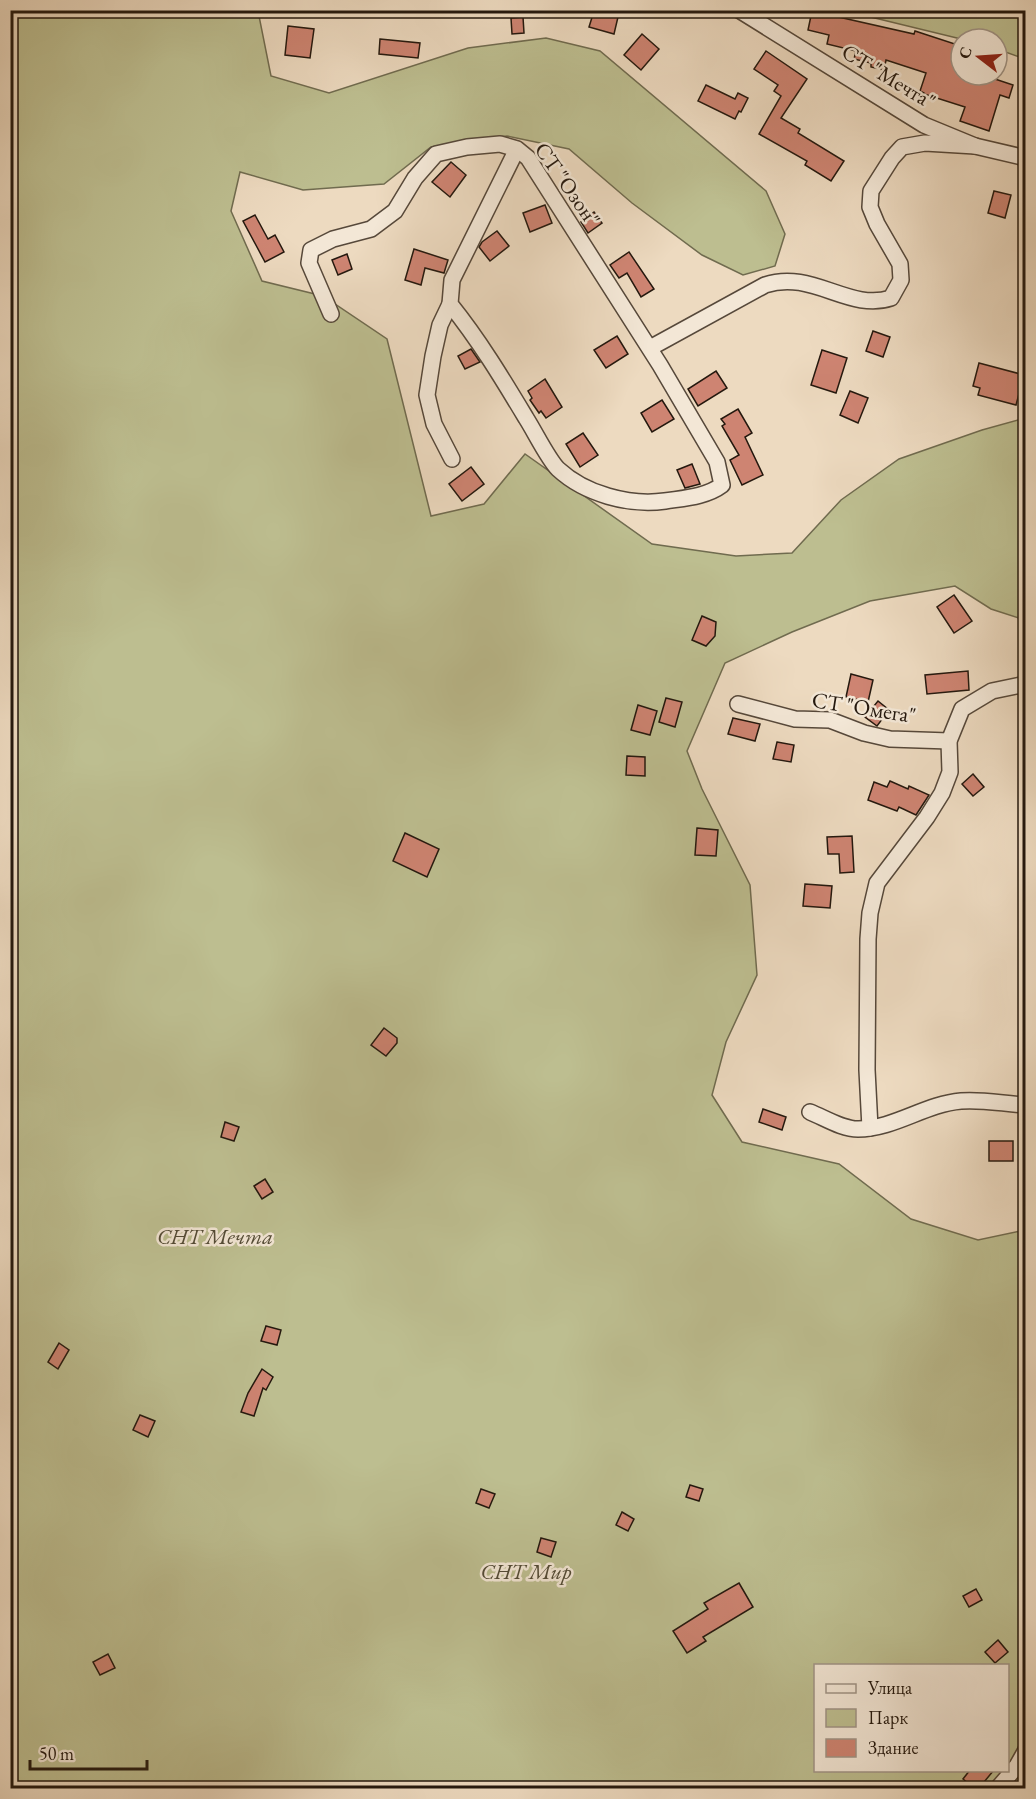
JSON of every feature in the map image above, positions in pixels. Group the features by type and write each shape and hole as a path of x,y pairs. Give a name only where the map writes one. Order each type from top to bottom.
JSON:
{"street":[{"name":"СТ \"Мечта\"","path":"739,10 924,125 975,147 1026,158"},
{"path":"650,348 765,285 778,281 810,283 838,294 861,299 882,301 891,298 901,280 900,264 870,207 871,191 892,158 902,147 925,142 975,147"},
{"name":"СТ \"Озон\"","path":"331,314 309,263 311,250 333,239 371,229 395,212 415,178 436,154 467,147 500,144 517,149 528,158 650,348 717,462 722,485 716,490 697,496 661,502 635,502 584,488 557,468 474,334 450,304"},
{"path":"452,459 434,424 427,395 440,325 450,304 452,280 517,149"},
{"path":"870,1128 867,1070 870,914 877,883 927,817 942,793 950,772 950,741 962,709 992,691 1026,684"},
{"name":"СТ \"Омега\"","path":"738,704 795,719 830,720 864,734 890,739 950,741"},
{"path":"810,1112 856,1129 870,1128 961,1101 1026,1105"},
{"path":"998,1788 1017,1766 1026,1750"}],"green space":[{"path":"11,11 258,11 271,76 329,93 468,48 546,38 600,51 766,191 785,234 775,266 743,275 702,255 632,203 569,149 507,136 431,147 384,184 303,190 240,172 231,211 262,281 323,296 387,339 431,516 484,504 525,454 652,544 736,556 792,553 841,500 899,459 982,430 1025,418 1025,620 991,609 955,586 870,601 792,632 725,663 687,751 702,789 750,885 757,975 726,1042 712,1095 742,1142 839,1164 911,1219 978,1240 1025,1230 1025,1788 11,1788"},
{"path":"846,11 1025,11 1025,59 1009,53 1009,27 949,27 949,36"}],"building":[{"path":"594,11 618,17 614,34 589,27"},
{"path":"812,11 914,34 915,31 949,42 949,87 1009,87 1009,84 1013,85 1009,98 1000,95 989,131 960,121 965,107 920,91 926,73 886,60 884,70 871,67 871,63 854,59 856,51 827,44 829,35 808,30"},
{"path":"523,17 524,33 512,34 511,18"},
{"path":"288,26 314,29 310,58 285,55"},
{"path":"642,34 659,49 641,70 624,55"},
{"path":"380,39 420,43 418,58 379,54"},
{"path":"766,51 807,79 781,118 800,129 798,133 844,161 831,181 805,165 807,161 759,134 781,96 774,91 778,85 754,69"},
{"path":"706,85 735,99 738,93 748,98 735,119 698,101"},
{"path":"451,162 466,175 450,197 432,182"},
{"path":"994,191 1011,195 1005,218 988,213"},
{"path":"545,205 552,223 530,232 523,213"},
{"path":"594,212 602,223 588,233 581,222"},
{"path":"255,215 268,239 275,235 284,252 265,262 243,221"},
{"path":"497,231 509,246 490,261 479,247"},
{"path":"414,249 448,260 444,273 425,268 421,285 405,280"},
{"path":"629,252 654,289 641,297 627,273 619,278 610,265"},
{"path":"347,254 352,269 338,275 332,260"},
{"path":"873,331 890,337 883,357 866,351"},
{"path":"617,336 628,354 606,368 594,350"},
{"path":"471,349 480,362 465,369 458,356"},
{"path":"822,350 847,358 836,393 811,385"},
{"path":"979,363 1024,375 1016,405 978,395 980,388 973,386"},
{"path":"716,371 727,388 698,406 688,389"},
{"path":"545,379 562,407 546,418 541,411 539,413 530,400 532,398 528,391"},
{"path":"850,391 868,398 858,423 840,415"},
{"path":"662,400 674,419 652,432 641,413"},
{"path":"738,409 752,433 745,437 763,475 742,485 730,460 739,455 722,426 725,424 721,419"},
{"path":"583,433 598,455 580,467 566,444"},
{"path":"692,464 700,484 685,488 677,470"},
{"path":"471,467 484,484 462,501 449,484"},
{"path":"954,595 972,621 954,633 937,607"},
{"path":"702,616 716,622 715,636 706,646 692,640"},
{"path":"968,671 969,690 927,694 925,675"},
{"path":"851,674 873,680 868,702 846,697"},
{"path":"666,698 682,702 675,727 659,722"},
{"path":"878,701 889,710 877,726 865,717"},
{"path":"638,705 657,711 650,735 631,730"},
{"path":"733,718 760,724 755,741 728,734"},
{"path":"777,742 794,745 791,762 773,759"},
{"path":"627,756 645,757 645,776 626,775"},
{"path":"973,774 984,787 973,796 962,784"},
{"path":"890,781 929,795 916,815 899,807 897,811 868,800 874,782 887,787"},
{"path":"697,828 718,830 716,856 695,855"},
{"path":"405,833 439,849 427,877 393,861"},
{"path":"852,836 854,872 840,873 839,854 828,854 827,837"},
{"path":"805,884 832,886 830,908 803,906"},
{"path":"384,1028 397,1038 397,1043 386,1056 371,1045"},
{"path":"763,1109 786,1117 782,1130 759,1122"},
{"path":"225,1122 239,1127 234,1141 221,1137"},
{"path":"989,1141 1013,1141 1013,1161 989,1161"},
{"path":"265,1179 273,1192 262,1199 254,1186"},
{"path":"266,1326 281,1330 277,1345 261,1341"},
{"path":"59,1343 69,1350 58,1369 48,1362"},
{"path":"262,1369 273,1377 266,1390 263,1388 254,1416 241,1412 248,1393"},
{"path":"140,1415 155,1421 148,1437 133,1430"},
{"path":"690,1485 703,1489 699,1501 686,1497"},
{"path":"481,1489 495,1494 489,1508 476,1503"},
{"path":"622,1512 634,1519 628,1531 616,1525"},
{"path":"541,1538 556,1542 551,1557 537,1552"},
{"path":"739,1583 753,1607 703,1637 706,1641 687,1653 673,1631 708,1609 704,1603"},
{"path":"976,1589 982,1600 969,1607 963,1596"},
{"path":"998,1640 1008,1652 995,1663 985,1652"},
{"path":"108,1654 115,1668 100,1675 93,1662"},
{"path":"968,1772 992,1772 979,1788 974,1788 963,1779"}],"park label":[{"name":"СНТ Мечта","path":"215,1236"},
{"name":"СНТ Мир","path":"526,1571"}]}
